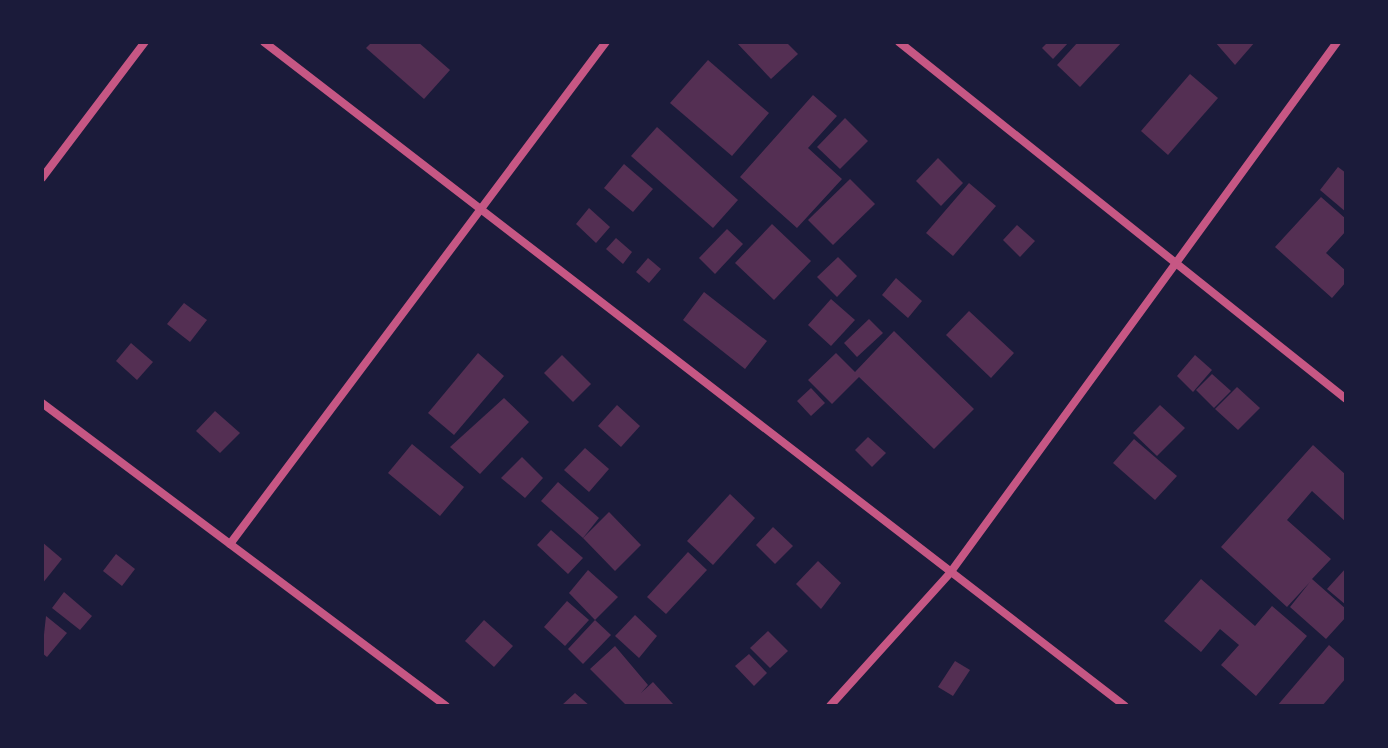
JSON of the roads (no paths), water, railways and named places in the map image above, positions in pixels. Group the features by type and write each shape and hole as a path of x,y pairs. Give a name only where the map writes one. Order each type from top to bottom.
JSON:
{"street":[{"path":"42,178 145,42"},
{"path":"264,42 1125,706"},
{"path":"230,544 606,42"},
{"path":"899,42 1346,399"},
{"path":"830,706 950,573 1337,42"},
{"path":"42,403 446,706"}]}
